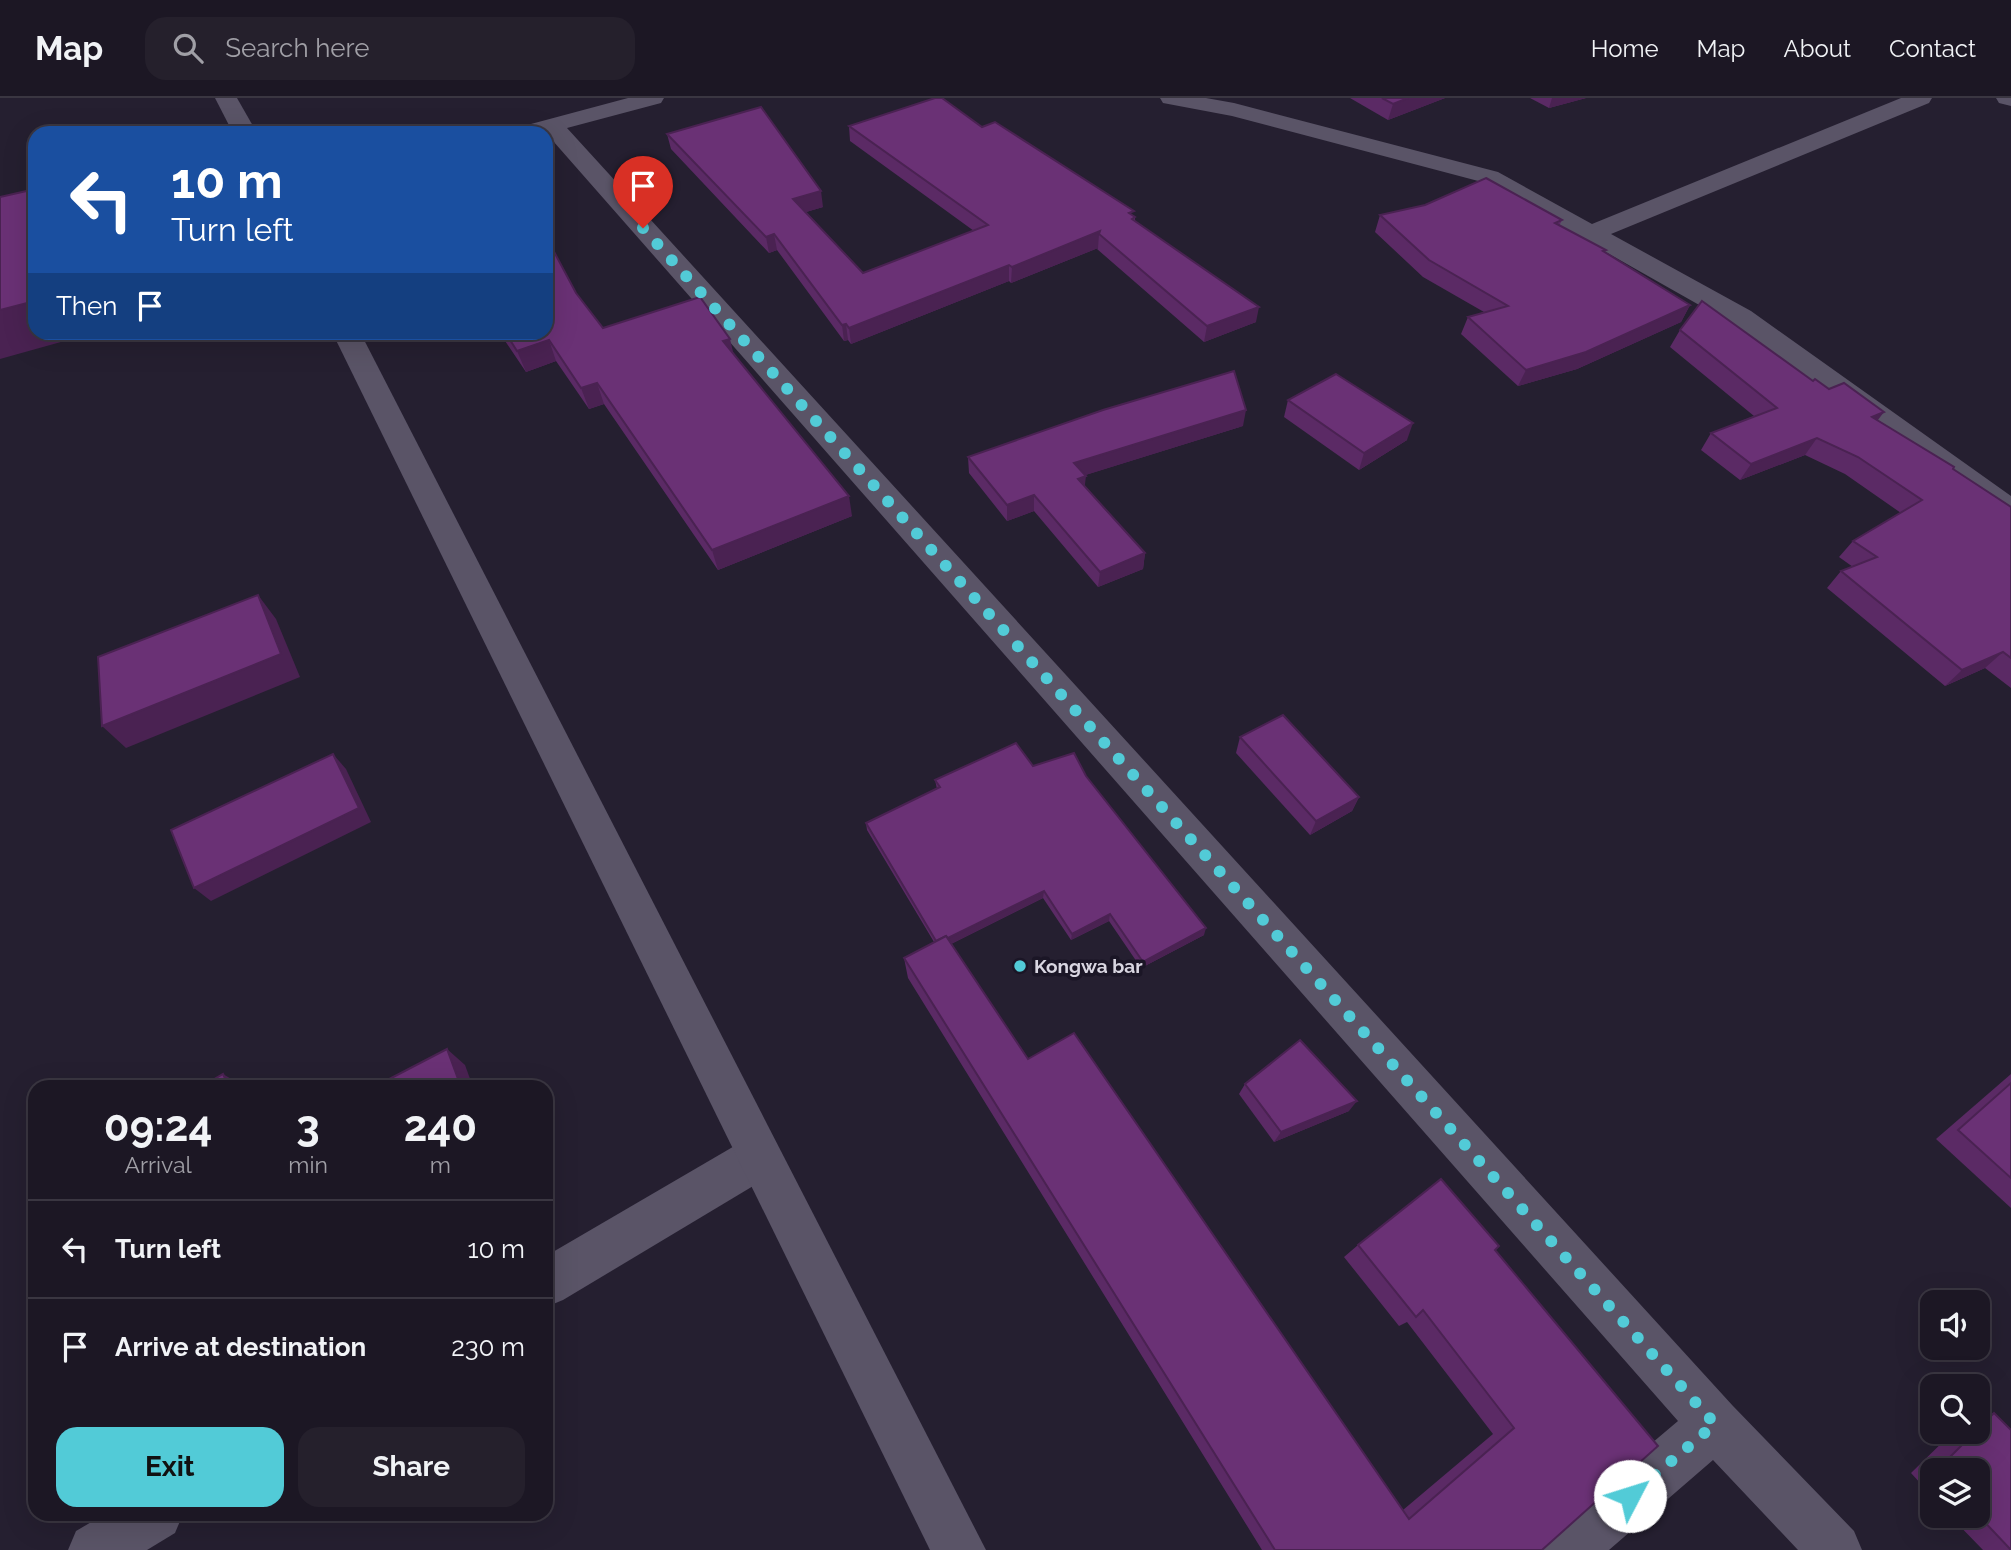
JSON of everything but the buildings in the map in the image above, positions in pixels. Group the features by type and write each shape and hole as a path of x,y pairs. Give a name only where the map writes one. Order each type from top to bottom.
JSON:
{"street":[{"path":"226,98 241,126"},
{"path":"549,126 653,98"},
{"path":"1171,98 1234,110 1490,177 1741,317 2007,503"},
{"path":"1591,233 1921,98"},
{"path":"553,146 1715,1424 1835,1550"},
{"path":"350,340 959,1550"},
{"path":"553,1279 759,1157"},
{"path":"1567,1550 1715,1424"},
{"path":"95,1550 144,1521"}],"place":[{"name":"Kongwa bar","path":"1020,966"}],"route":[{"path":"643,228 1715,1424 1630,1496"}]}
